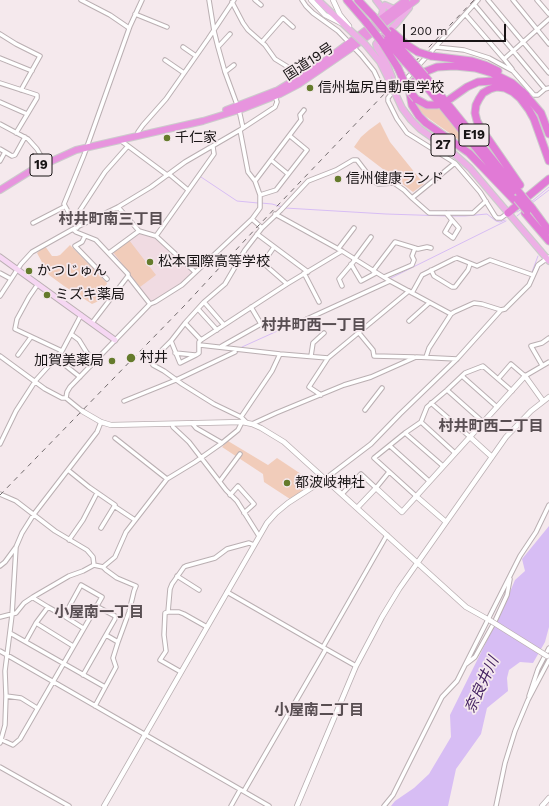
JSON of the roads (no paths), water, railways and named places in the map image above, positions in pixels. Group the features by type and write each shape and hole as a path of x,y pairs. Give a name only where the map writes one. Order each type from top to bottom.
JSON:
{"highway":[{"path":"348,0 370,18 386,36 407,88 416,99 427,105 437,105"},
{"name":"E19","path":"359,0 370,18 423,78 520,197"},
{"name":"国道19号","path":"0,190 20,176 45,163 86,147 203,121 211,116 238,108 295,87 351,45 366,31 406,0"},
{"name":"国道19号","path":"275,94 299,77 390,20 417,0"},
{"path":"386,36 407,44 418,52 431,56 468,60 489,66 511,80 526,95 541,113 549,134"},
{"path":"526,95 507,80 492,73 475,68 455,66 437,67 422,73 413,83 410,94 412,105 419,116 426,123 469,153 520,197 529,210 549,231"},
{"path":"450,99 470,85 485,80 501,83 517,94 532,115 549,161"},
{"path":"517,94 504,88 490,89 483,93 479,99 476,105 475,113 484,134 520,197 549,241"},
{"path":"539,188 549,173"},
{"path":"508,213 549,179"},
{"path":"529,210 549,227"}],"main road":[{"name":"27","path":"318,0 366,44 390,77"},
{"path":"378,0 392,11 390,20"},
{"path":"366,31 379,19 383,13 382,7 378,0"},
{"name":"27","path":"417,0 406,10 397,23 378,40 376,44 386,62 390,77 404,112 415,124 470,168 548,259"},
{"path":"0,257 115,340"}],"street":[{"path":"81,0 110,15 130,28"},
{"path":"33,224 64,207 135,14 142,0"},
{"path":"66,398 70,387 150,304 171,293 252,219 260,208 260,195 248,172 238,108 218,47 209,0"},
{"path":"255,0 261,5"},
{"path":"302,0 313,13 338,30 374,71 382,88"},
{"path":"311,0 326,15 344,25"},
{"path":"333,0 340,15 354,32"},
{"path":"478,0 466,15 391,94 388,101 397,120 407,133 455,163 480,192 496,217 501,218 508,213"},
{"path":"488,0 549,73"},
{"path":"513,0 549,44"},
{"path":"537,0 549,14"},
{"path":"138,136 138,132 163,102 214,31 233,1"},
{"path":"233,1 243,23 248,30 262,42 275,59 299,77"},
{"path":"466,15 534,95 538,95 548,87 474,4"},
{"path":"135,14 167,27"},
{"path":"262,42 283,18 293,27"},
{"path":"504,59 549,19"},
{"path":"0,34 40,56 21,90"},
{"path":"218,47 230,34"},
{"path":"436,46 464,50 478,54 489,58 513,71"},
{"path":"183,47 196,56"},
{"path":"0,58 32,71"},
{"path":"165,60 184,73"},
{"path":"225,72 234,65"},
{"path":"0,83 37,95 37,98 16,133"},
{"path":"0,296 17,269 32,252 118,207 151,187 185,162 214,147 242,129 275,106 277,102 275,94"},
{"path":"0,102 27,114"},
{"path":"254,181 290,136 291,132 301,120 300,115 304,110"},
{"path":"0,124 28,139 37,149 45,163"},
{"path":"260,195 276,190 307,150 290,136"},
{"path":"0,149 12,156 15,155 25,137"},
{"path":"120,140 188,190"},
{"path":"73,221 105,172 128,146"},
{"path":"156,236 214,154 214,147"},
{"path":"0,161 5,152"},
{"path":"271,160 288,174"},
{"path":"486,201 473,213 429,213 394,183 378,184 373,181 357,160 308,181 257,234 245,250 225,284 204,302 171,341 151,360 153,365 214,404 243,421 267,431 282,441 466,607 490,620 548,658 528,700"},
{"path":"412,198 455,163"},
{"path":"64,207 73,221 76,232 96,240 128,274 150,304"},
{"path":"118,207 139,231 156,236 195,272"},
{"path":"275,214 340,250 390,281 451,314"},
{"path":"446,214 452,220 459,228 453,238 445,232 452,220"},
{"path":"252,219 262,228"},
{"path":"171,341 180,363 196,355 199,353 199,342 201,340 340,250 354,228"},
{"path":"109,253 139,231"},
{"path":"257,234 306,273 319,302"},
{"path":"85,236 82,242 75,246 107,279"},
{"path":"342,286 339,279 355,260 371,237"},
{"path":"351,264 361,282 375,272 396,242 418,249 427,247 431,248"},
{"path":"274,247 263,263 287,284"},
{"path":"384,277 412,265 414,260 412,256 415,248"},
{"path":"321,395 309,387 328,358 410,292 422,275 457,258 477,266 490,260 533,275"},
{"path":"104,806 259,536 271,519 288,503 325,479 370,444 457,359 501,310 505,309 529,285 538,265 548,259"},
{"path":"431,270 434,276 452,287 455,287 468,270 470,264"},
{"path":"0,273 11,279"},
{"path":"92,323 128,276"},
{"path":"296,324 390,281"},
{"path":"38,284 17,319 15,329 62,351"},
{"path":"204,302 224,325"},
{"path":"409,321 429,302"},
{"path":"426,357 429,348 451,314 454,312 474,303 501,310"},
{"path":"221,346 261,324 251,308"},
{"path":"198,309 217,330"},
{"path":"0,444 16,411 35,382 62,351 81,315"},
{"path":"185,323 201,340"},
{"path":"312,356 312,343 324,333"},
{"path":"358,333 373,350 374,356 457,359"},
{"path":"71,334 78,340 95,361"},
{"path":"18,355 31,337"},
{"path":"542,366 531,346 549,338"},
{"path":"200,344 280,354 328,358"},
{"path":"124,400 176,380 235,352"},
{"path":"175,353 196,355"},
{"path":"103,567 118,553 126,532 167,479 201,458 238,430 272,371 280,354"},
{"path":"0,356 35,382 62,398 66,398 82,411 102,422 117,425 243,421"},
{"path":"252,424 344,385 371,377 416,357"},
{"path":"56,358 80,377"},
{"path":"342,494 361,474 402,512 525,376 549,362"},
{"path":"498,379 512,364 525,376 543,401"},
{"path":"446,522 374,458 405,433 422,422 427,407 448,390 465,373 483,366 512,391"},
{"path":"462,376 497,407"},
{"path":"365,410 382,388"},
{"path":"448,390 483,422"},
{"path":"297,806 356,666 382,617 417,563 520,421 549,397"},
{"path":"431,403 492,458"},
{"path":"0,566 5,562 16,547 22,533 34,514 102,422"},
{"path":"422,422 455,453"},
{"path":"192,423 196,428 222,443"},
{"path":"172,424 173,427 189,442 237,501 259,536"},
{"path":"405,433 443,466"},
{"path":"115,438 167,479"},
{"path":"390,446 429,481"},
{"path":"220,481 240,454"},
{"path":"68,470 115,505 114,506 135,520"},
{"path":"357,508 389,472"},
{"path":"230,494 238,486 254,504 244,513"},
{"path":"69,540 83,520 97,493"},
{"path":"0,494 16,501 69,540 87,550 93,557 94,565"},
{"path":"384,806 393,795 442,697 457,681 490,620 520,556 536,532 549,505"},
{"path":"101,528 114,506"},
{"path":"231,806 242,790 324,648 387,535"},
{"path":"168,612 170,589 184,567 216,558 227,548 249,543 254,545"},
{"path":"16,547 12,615 6,654 5,725 1,741 13,745 20,739 102,597 81,585 64,616"},
{"path":"0,618 16,613 24,603 33,596 69,576 94,565 103,567 117,578 136,586 129,612 113,658 116,667 95,706"},
{"path":"177,576 199,590"},
{"path":"465,665 475,657 495,621 507,595 511,581 510,578"},
{"path":"227,592 356,666"},
{"path":"33,596 35,599 84,628"},
{"path":"83,675 115,619 115,616 96,606"},
{"path":"26,641 36,623 48,607"},
{"path":"181,672 160,660 166,651 164,613 179,612 207,627"},
{"path":"36,623 73,646"},
{"path":"10,633 105,687"},
{"path":"106,635 118,642"},
{"path":"496,806 510,747 538,669 549,648"},
{"path":"0,651 269,806"},
{"path":"0,678 5,681"},
{"path":"6,696 21,698 37,708"},
{"path":"0,767 69,806"},
{"path":"542,806 549,798"}],"water":[{"name":"奈良井川","path":"549,526 549,627 545,642 533,663 520,662 509,670 507,678 508,691 487,708 481,734 456,769 448,806 391,806 395,801 414,788 429,774 451,737 450,715 503,608 515,580 525,571 522,559"}],"waterway":[{"path":"201,177 237,201 258,203"},
{"path":"531,202 549,187"},
{"path":"532,203 549,190"},
{"path":"261,203 282,207"},
{"path":"285,208 447,216"},
{"path":"517,212 522,209"},
{"path":"517,216 522,212"},
{"path":"450,216 487,214 496,221 500,222 505,220"},
{"path":"389,279 506,221"},
{"path":"532,272 538,256"},
{"path":"374,286 386,281"},
{"path":"242,347 295,323"}],"railway":[{"path":"0,495 185,305 259,225 474,0"}],"place":[{"name":"信州塩尻自動車学校","path":"310,88"},
{"name":"千仁家","path":"167,138"},
{"name":"信州健康ランド","path":"338,179"},
{"name":"松本国際高等学校","path":"150,262"},
{"name":"かつじゅん","path":"29,271"},
{"name":"ミズキ薬局","path":"47,295"},
{"name":"村井","path":"131,358"},
{"name":"加賀美薬局","path":"112,361"},
{"name":"都波岐神社","path":"287,483"}],"district":[{"name":"村井町南三丁目","path":"111,220"},
{"name":"村井町西一丁目","path":"314,326"},
{"name":"村井町西二丁目","path":"491,427"},
{"name":"小屋南一丁目","path":"99,613"},
{"name":"小屋南二丁目","path":"319,711"}]}
